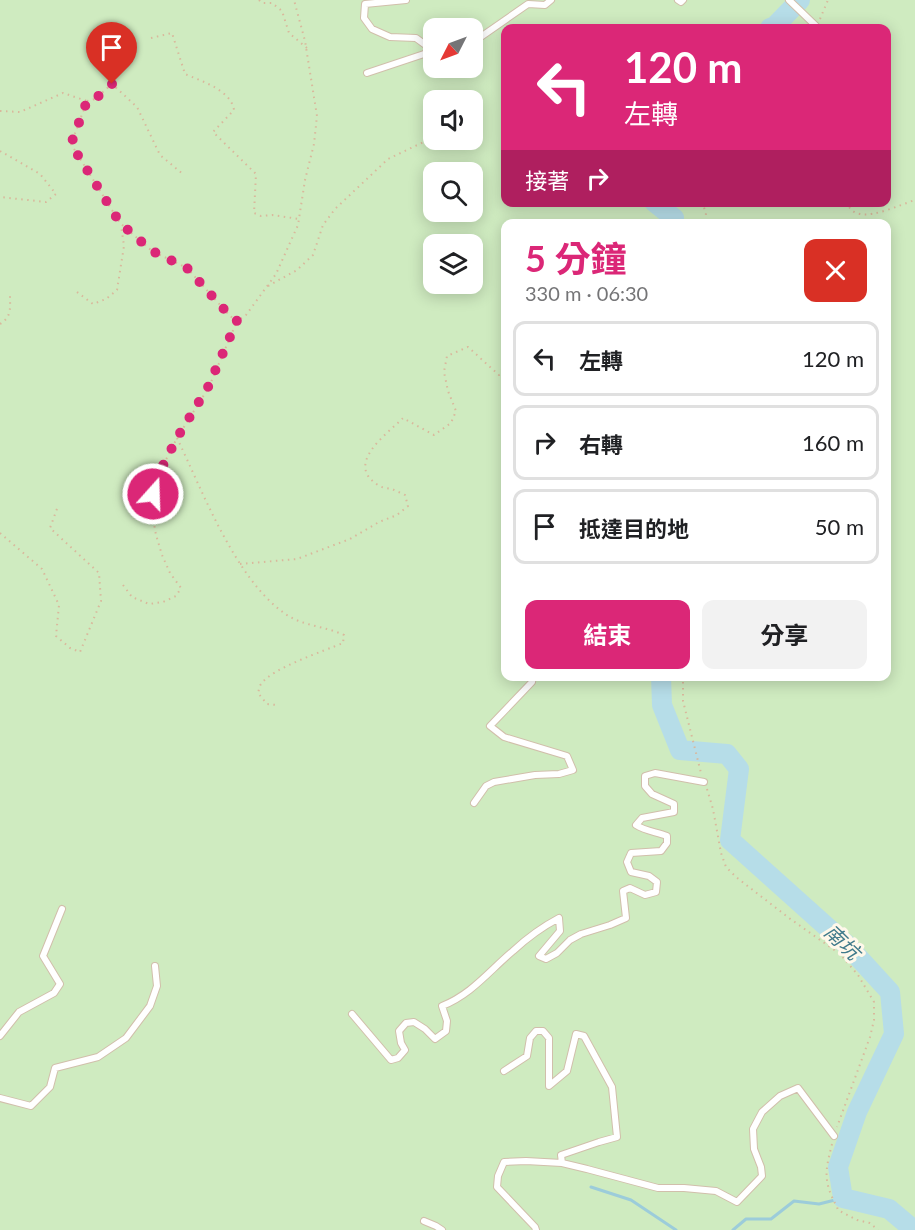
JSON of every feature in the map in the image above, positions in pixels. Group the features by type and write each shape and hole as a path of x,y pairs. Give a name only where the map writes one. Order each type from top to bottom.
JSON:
{"lane":[{"path":"367,73 424,54 431,49 416,38 390,37 372,29 364,18 364,4 406,0"},
{"path":"483,35 528,4 545,5 551,0"},
{"path":"678,0 681,2 683,0"},
{"path":"790,0 814,24"},
{"path":"474,803 486,786 494,782 535,775 559,774 573,770 567,756 504,737 490,726 532,681"},
{"path":"352,1014 391,1060 398,1058 405,1050 399,1031 406,1023 414,1022 435,1039 446,1031 447,1021 442,1006 470,991 538,930 559,918 560,931 539,956 546,959 581,934 610,926 626,918 623,891 630,888 645,895 656,892 657,882 649,876 631,872 627,862 631,853 660,851 667,843 667,836 636,825 642,818 674,812 674,804 652,794 645,786 645,776 655,773 704,782"},
{"path":"0,1036 19,1012 54,993 60,984 43,956 62,909"},
{"path":"0,1098 31,1106 50,1087 55,1068 98,1057 126,1038 150,1006 157,986 155,966"},
{"path":"504,1071 527,1056 530,1038 536,1031 543,1030 549,1038 549,1086 567,1071 576,1034 584,1036 612,1087 617,1137 561,1155 562,1163"},
{"path":"536,1230 497,1187 498,1176 504,1162 562,1163 658,1188 716,1191 736,1202 762,1176 754,1149 753,1129 762,1112 780,1096 798,1088 834,1136"},
{"path":"423,1221 442,1230"}],"path":[{"path":"259,0 262,3 272,3 282,11 289,33 306,48"},
{"path":"123,585 132,597 148,604 163,602 176,596 181,588 170,573 156,535 151,507 155,481 177,438 208,387 237,321 246,315 276,274 298,225 305,180 314,144 317,116 306,48 294,0"},
{"path":"817,24 828,0"},
{"path":"151,38 172,33 185,74 210,85 233,103 234,110 213,132 256,174 254,213 261,216 272,215 299,219"},
{"path":"0,111 20,112 63,93 87,101 95,99 112,84 137,108 160,155 183,175"},
{"path":"87,101 71,144 120,223 152,251 187,268 237,321"},
{"path":"266,287 297,270 313,255 323,225 335,209 388,159 423,142"},
{"path":"0,151 40,174 56,194 46,202 0,197"},
{"path":"850,207 853,212 860,215 870,215 915,200"},
{"path":"77,292 93,304 106,299 117,290 124,246 120,223"},
{"path":"0,324 11,313 10,295"},
{"path":"240,564 297,559 350,539 379,522 398,515 408,506 405,495 378,486 368,476 364,463 370,450 404,418 434,435 451,423 456,411 448,392 444,372 447,356 468,347 499,375 501,372"},
{"path":"177,438 222,533 240,564 261,592 284,614 302,623 331,629 344,635 343,642 279,670 261,684 258,693 267,704 277,705"},
{"path":"0,533 42,569 59,605 56,636 70,648 80,652 101,601 99,573 50,528 58,506"},
{"path":"684,681 683,701 700,769 713,809 721,853 726,867 789,918 840,954 858,975 874,1002 874,1020 870,1037 834,1136 826,1170 826,1185 838,1210 857,1220 870,1223 878,1230"}],"green space":[{"path":"0,0 915,0 915,1230 0,1230"}],"waterway":[{"name":"南坑","path":"777,24 800,0"},
{"name":"南坑","path":"660,207 674,219"},
{"name":"南坑","path":"661,681 662,705 680,750 727,754 739,769 730,840 847,945 890,992 894,1034 857,1112 838,1167 843,1198 889,1209 914,1230"},
{"path":"591,1187 631,1200 676,1230"},
{"path":"733,1230 746,1219 771,1219 794,1201 819,1204 843,1198"}],"route":[{"path":"112,84 95,99 87,101 71,144 120,223 152,251 187,268 237,321 208,387 177,438 155,481 153,494"}]}
